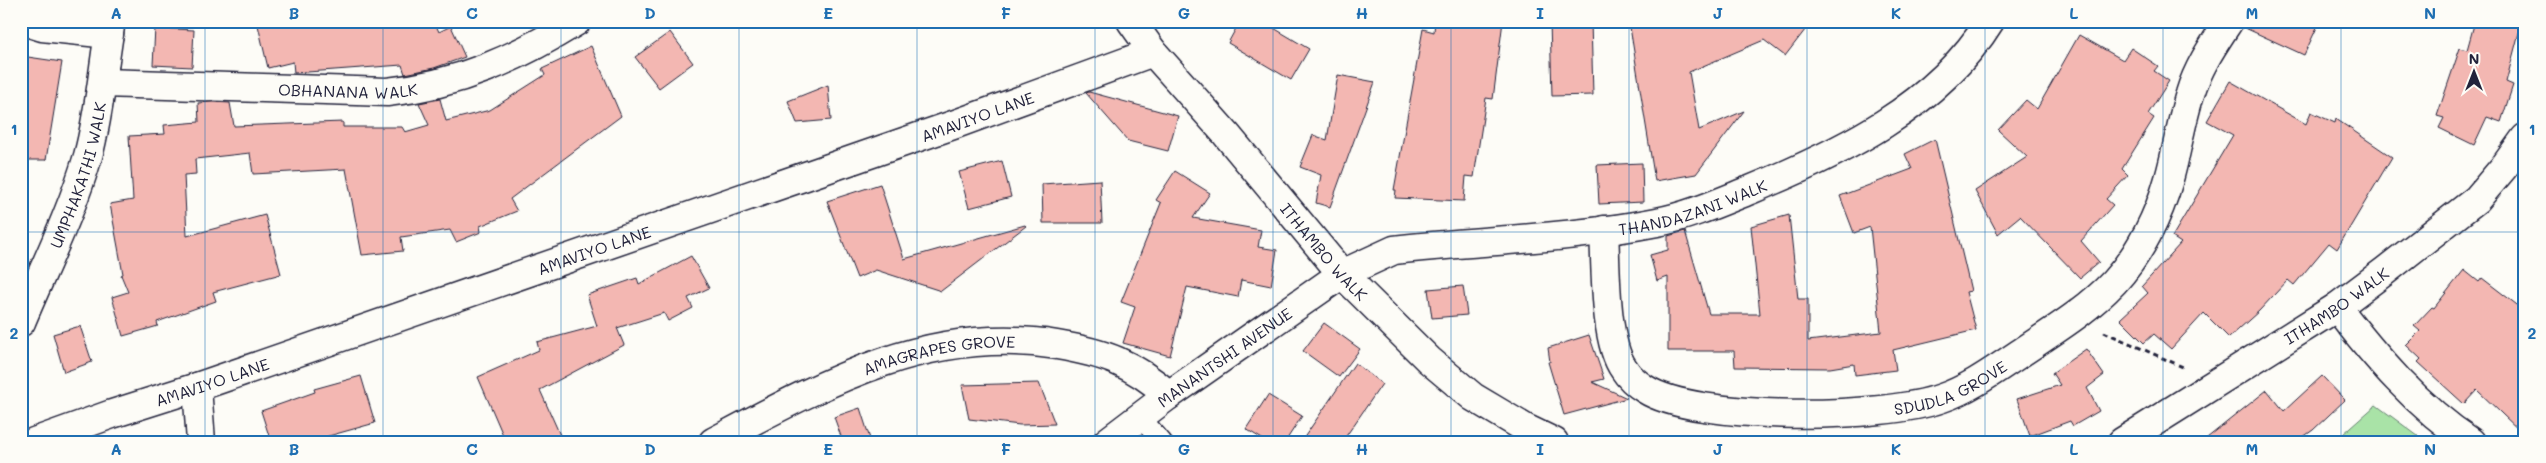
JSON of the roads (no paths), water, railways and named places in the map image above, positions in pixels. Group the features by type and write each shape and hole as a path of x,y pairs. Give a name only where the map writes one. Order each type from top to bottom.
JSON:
{"street":[{"path":"22,21 42,27 110,28"},
{"name":"OBHANANA WALK","path":"103,83 387,92 410,90 472,75 577,21"},
{"name":"ITHAMBO WALK","path":"1131,21 1153,52 1226,134 1342,274 1429,360 1474,397 1526,428 1554,442"},
{"name":"THANDAZANI WALK","path":"1342,274 1394,250 1604,230 1660,222 1709,206 1807,166 1849,144 1919,100 1944,79 1967,55 1990,21"},
{"name":"SDUDLA GROVE","path":"1604,230 1610,320 1614,347 1622,367 1646,390 1702,408 1733,411 1814,413 1896,410 1922,405 1968,387 2072,317 2115,281 2132,258 2149,229 2169,180 2190,94 2199,70 2229,21"},
{"name":"UMPHAKATHI WALK","path":"21,322 27,292 79,184 90,146 103,83 110,28"},
{"name":"AMAVIYO LANE","path":"34,442 952,125 1153,52"},
{"name":"ITHAMBO WALK","path":"2122,442 2336,307 2435,233 2476,199 2504,168 2525,138"},
{"name":"MANANTSHI AVENUE","path":"1107,442 1169,395 1342,274"},
{"path":"2336,307 2372,354 2434,414 2472,442"},
{"name":"AMAGRAPES GROVE","path":"713,442 807,394 880,362 913,352 956,343 1013,340 1040,342 1101,354 1125,363 1146,375 1169,395"},
{"path":"197,387 201,442"}],"lane":[{"path":"1140,417 1162,442"}]}
